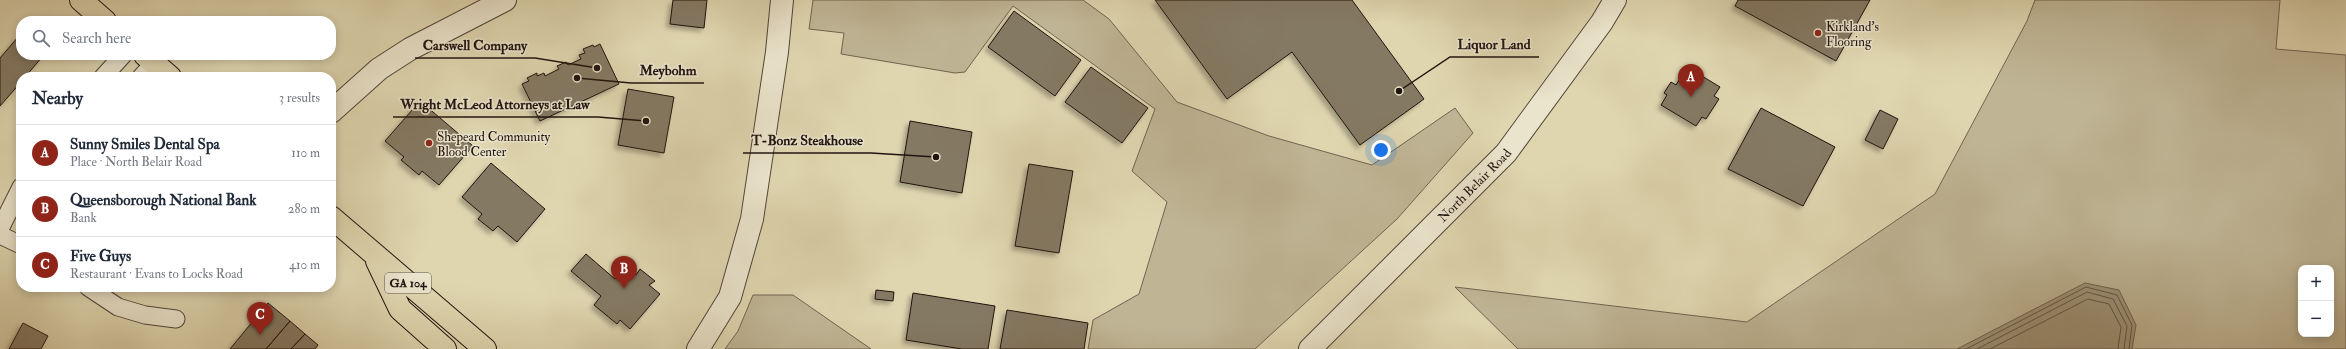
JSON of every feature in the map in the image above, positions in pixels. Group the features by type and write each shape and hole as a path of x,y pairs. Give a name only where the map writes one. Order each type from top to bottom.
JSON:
{"main road":[{"path":"81,0 99,16"},
{"path":"147,65 160,72"},
{"name":"GA 104","path":"336,221 485,349"},
{"path":"374,254 400,309 445,349"}],"street":[{"path":"336,108 380,70 410,49 505,0"},
{"path":"698,349 730,297 752,219 777,52 782,0"},
{"name":"North Belair Road","path":"1310,349 1506,153 1602,22 1615,0"},
{"path":"108,72 118,60"},
{"path":"0,229 16,199"},
{"path":"0,235 16,243"},
{"path":"96,292 118,307 145,315 176,319"}],"shaded area":[{"path":"813,0 1083,0 1109,19 1177,102 1269,136 1372,165 1455,108 1473,133 1397,219 1255,349 1088,349 1093,320 1139,294 1167,202 1132,171 1155,109 1013,6 965,72 955,73 841,54 844,33 809,29"},
{"path":"2035,0 2280,0 2276,49 2346,55 2346,349 1518,349 1455,287 1747,322 1935,194 2027,21"},
{"path":"753,295 793,295 871,349 725,349 738,331"}],"water":[{"path":"2085,283 2119,290 2136,325 2132,349 1957,349"}],"building":[{"path":"673,0 707,0 704,28 670,24"},
{"path":"1155,0 1352,0 1424,99 1360,145 1292,52 1227,99"},
{"name":"Kirkland's Flooring","path":"1738,0 1870,0 1836,61 1735,6"},
{"path":"1014,11 1081,60 1055,96 988,47"},
{"path":"16,39 16,60 40,60 29,72 16,72 16,88 0,106 0,58"},
{"path":"600,44 619,84 540,121 522,84 529,81 527,78 537,73 537,76 544,73 545,76 559,69 557,66 566,62 568,65 581,59 579,55 585,53 583,49"},
{"path":"1091,67 1148,108 1122,143 1065,102"},
{"path":"1687,67 1720,87 1714,96 1719,99 1706,119 1702,117 1696,126 1661,105 1667,95 1664,93 1671,82 1676,85"},
{"path":"628,89 674,97 664,153 618,145"},
{"name":"Shepeard Community Blood Center","path":"420,101 473,146 439,185 422,171 419,175 401,160 404,157 385,141"},
{"path":"1761,108 1835,147 1803,206 1728,169"},
{"path":"1880,110 1898,119 1883,149 1865,140"},
{"path":"910,121 972,132 962,193 900,182"},
{"path":"491,163 545,209 517,242 498,226 493,231 478,219 482,214 462,197"},
{"path":"1029,164 1073,171 1059,253 1015,246"},
{"path":"586,254 615,279 626,266 636,275 640,269 655,281 649,285 660,294 630,329 620,320 617,324 594,305 601,296 571,271"},
{"path":"876,290 894,292 893,301 875,299"},
{"path":"913,293 995,306 988,349 962,349 906,340"},
{"path":"268,303 290,321 266,349 230,349"},
{"path":"1007,310 1088,323 1084,349 1000,349"},
{"path":"290,321 305,334 291,349 266,349"},
{"path":"23,323 48,336 41,349 9,349"},
{"path":"305,334 318,345 315,349 291,349"}],"place":[{"name":"Kirkland's Flooring","path":"1818,33"},
{"name":"Carswell Company","path":"597,68"},
{"name":"Meybohm","path":"577,78"},
{"name":"Liquor Land","path":"1399,91"},
{"name":"Sunny Smiles Dental Spa","path":"1691,97"},
{"name":"Wright McLeod Attorneys at Law","path":"646,121"},
{"name":"Shepeard Community Blood Center","path":"429,143"},
{"name":"T-Bonz Steakhouse","path":"936,157"},
{"name":"Queensborough National Bank","path":"624,289"},
{"name":"Five Guys","path":"260,335"}]}
